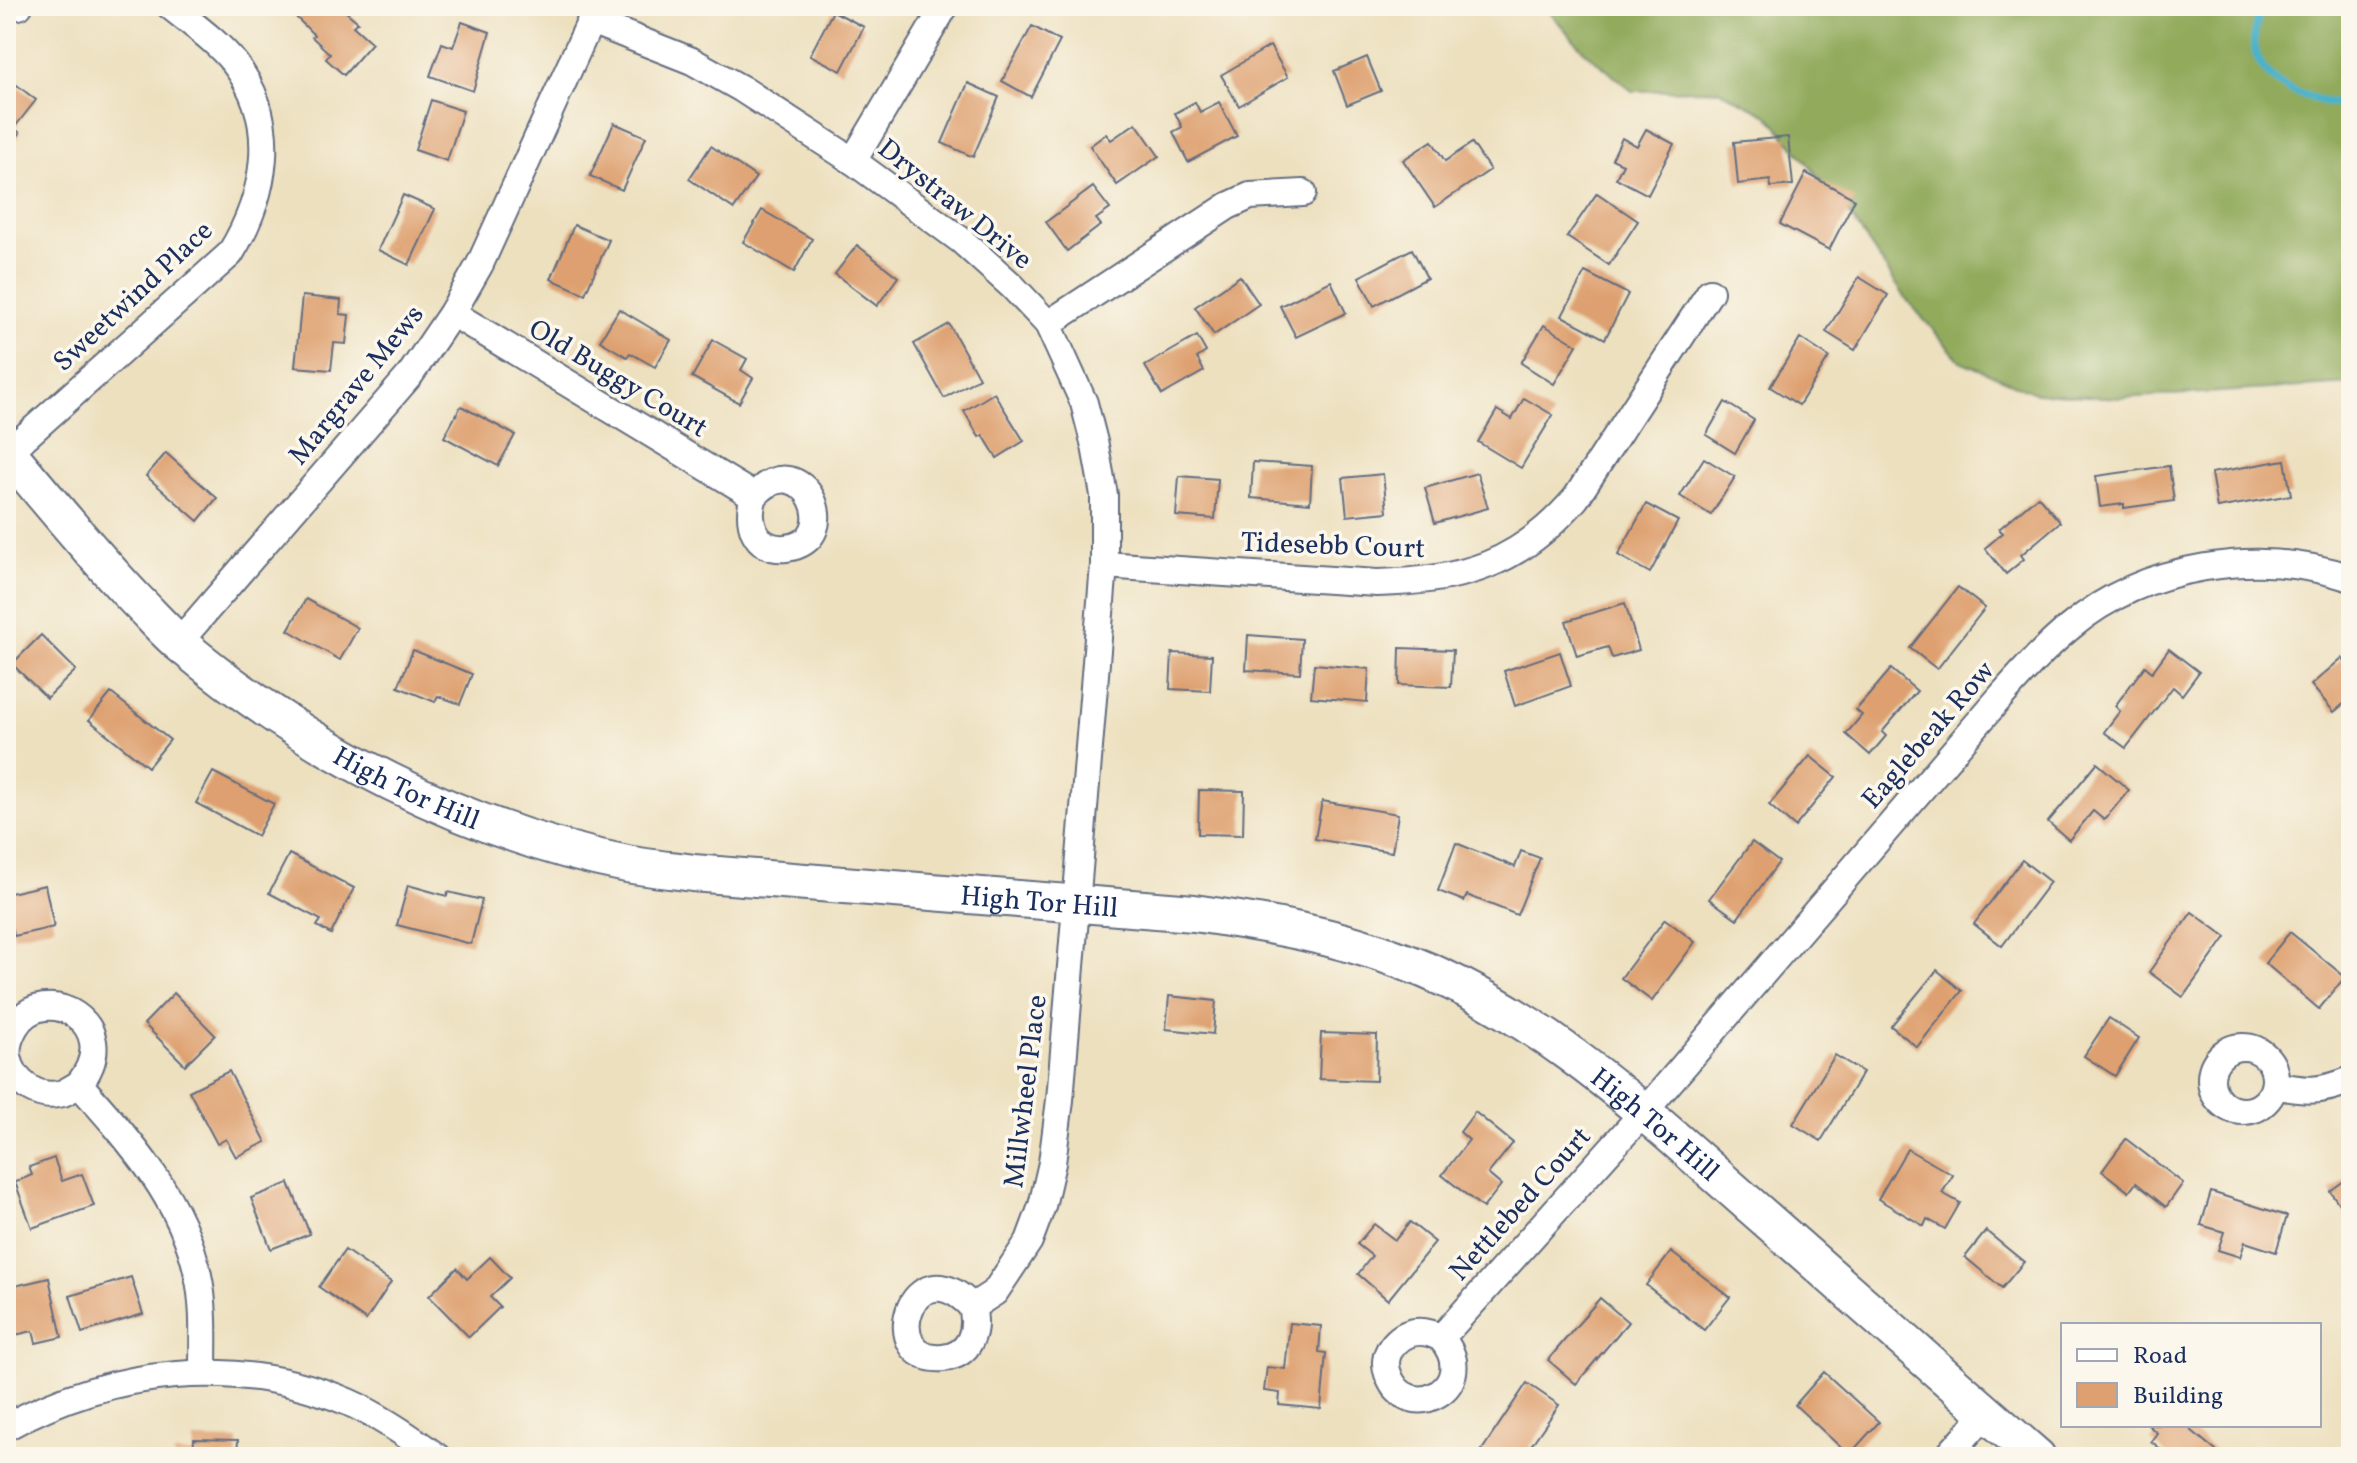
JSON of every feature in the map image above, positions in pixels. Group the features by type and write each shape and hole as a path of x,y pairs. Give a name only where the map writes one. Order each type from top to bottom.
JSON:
{"street":[{"name":"Sweetwind Place","path":"6,452 230,254 245,230 256,203 263,177 264,144 261,116 249,86 235,64 209,37 170,6"},
{"path":"853,161 945,6"},
{"name":"Drystraw Drive","path":"594,14 742,89 853,161 962,241 1048,324 1084,403 1104,495 1104,565 1076,905"},
{"name":"Margrave Mews","path":"178,643 410,375 452,313 480,264 594,14"},
{"path":"1048,324 1228,206 1250,196 1303,193"},
{"name":"Tidesebb Court","path":"1104,565 1377,583 1422,582 1463,574 1499,561 1554,523 1576,498 1710,292"},
{"name":"Old Buggy Court","path":"452,313 754,496"},
{"name":"High Tor Hill","path":"6,452 106,569 178,643 259,704 324,747 402,787 475,818 626,864 693,873 1194,913 1270,924 1343,941 1403,960 1467,990 1575,1057 1644,1112 2037,1457"},
{"name":"Eaglebeak Row","path":"1644,1112 1997,701 2036,658 2072,625 2101,605 2138,586 2216,565 2301,567 2351,578"},
{"name":"Millwheel Place","path":"972,1307 995,1292 1011,1270 1029,1241 1042,1206 1052,1163 1060,1100 1076,905"},
{"path":"2275,1085 2303,1091 2327,1089 2351,1080"},
{"path":"79,1084 122,1132 171,1201 198,1273 203,1310 203,1372"},
{"name":"Nettlebed Court","path":"1441,1338 1644,1112"},
{"path":"6,1427 66,1398 110,1385 157,1375 203,1372 305,1388 349,1403 388,1423 437,1457"},
{"path":"1947,1457 1986,1413"}],"green space":[{"path":"1544,6 2351,6 2351,384 2121,398 2035,393 1960,361 1907,300 1852,218 1768,115 1718,90 1632,91 1583,50"}],"building":[{"path":"285,6 339,6 358,22 353,26 372,43 344,75 326,59 330,54"},
{"path":"833,11 864,27 841,71 810,55"},
{"path":"462,22 490,32 473,91 430,76 442,43 453,47"},
{"path":"1032,26 1060,41 1031,97 1002,81"},
{"path":"1270,46 1288,77 1239,106 1221,75"},
{"path":"1367,57 1381,91 1347,105 1334,71"},
{"path":"9,79 36,100 14,128 20,133 6,152 6,84"},
{"path":"968,83 999,97 973,157 942,143"},
{"path":"431,100 463,111 447,161 415,150"},
{"path":"1195,102 1200,112 1219,102 1237,136 1188,162 1173,132 1182,127 1175,113"},
{"path":"614,123 646,137 622,190 590,176"},
{"path":"1136,123 1159,156 1117,185 1090,146 1106,134 1111,140"},
{"path":"1646,129 1674,144 1648,195 1616,178 1623,164 1612,159 1622,138 1637,146"},
{"path":"1788,137 1793,185 1771,187 1770,180 1738,184 1734,142"},
{"path":"1432,141 1445,161 1472,143 1490,170 1435,207 1403,160"},
{"path":"711,146 756,177 734,209 689,179"},
{"path":"1806,173 1855,199 1829,250 1780,224"},
{"path":"1093,187 1110,209 1096,219 1101,225 1067,251 1046,222"},
{"path":"1597,193 1638,221 1609,265 1567,237"},
{"path":"403,195 435,209 409,265 378,250"},
{"path":"762,210 812,239 794,272 743,242"},
{"path":"574,225 609,240 585,294 551,279"},
{"path":"857,245 898,277 877,306 835,274"},
{"path":"1412,249 1427,278 1374,306 1359,277"},
{"path":"1585,272 1628,294 1605,339 1562,316"},
{"path":"1240,276 1259,304 1214,335 1195,307"},
{"path":"1859,277 1888,295 1855,350 1826,332"},
{"path":"1331,281 1346,313 1296,337 1280,306"},
{"path":"302,296 341,300 340,314 349,315 346,344 334,343 331,370 295,367"},
{"path":"619,309 671,340 655,367 630,353 627,357 600,341"},
{"path":"949,324 979,378 944,398 914,344"},
{"path":"1544,325 1577,345 1554,384 1521,363"},
{"path":"1197,336 1206,352 1197,358 1204,371 1162,395 1145,366"},
{"path":"1800,338 1829,357 1799,405 1770,387"},
{"path":"713,340 747,359 741,370 753,378 739,403 692,377"},
{"path":"994,393 1024,441 997,458 983,435 979,437 964,411"},
{"path":"1524,398 1553,415 1521,468 1478,442 1497,410 1512,419"},
{"path":"1725,402 1754,420 1735,453 1706,435"},
{"path":"461,406 515,435 498,466 444,437"},
{"path":"166,453 217,498 198,521 146,476"},
{"path":"1704,458 1735,477 1711,515 1680,496"},
{"path":"2285,460 2291,495 2217,508 2211,473"},
{"path":"1253,462 1312,466 1310,503 1251,498"},
{"path":"2169,466 2174,501 2124,508 2124,504 2100,507 2096,476"},
{"path":"1477,473 1488,508 1435,523 1425,488"},
{"path":"1383,474 1387,512 1347,516 1343,478"},
{"path":"1179,476 1218,479 1215,519 1176,516"},
{"path":"2038,496 2060,522 2021,555 2024,559 2006,574 1985,548 2003,533 1999,529"},
{"path":"1646,504 1678,521 1650,573 1618,555"},
{"path":"1958,587 1985,608 1937,669 1910,648"},
{"path":"306,599 358,628 340,660 288,630"},
{"path":"1625,603 1639,650 1612,658 1608,647 1577,656 1566,621"},
{"path":"41,635 76,670 47,698 12,664"},
{"path":"1248,635 1302,639 1300,673 1246,670"},
{"path":"1400,648 1453,650 1451,687 1399,685"},
{"path":"2169,649 2199,672 2182,695 2173,687 2126,748 2104,732 2120,711 2115,706 2145,666 2152,672"},
{"path":"413,650 472,674 460,704 438,696 435,702 398,687"},
{"path":"1560,652 1571,686 1515,706 1504,671"},
{"path":"1172,653 1212,655 1210,691 1170,689"},
{"path":"2342,658 2351,669 2351,708 2346,702 2334,712 2311,685"},
{"path":"1314,664 1369,669 1367,702 1311,697"},
{"path":"1891,669 1917,691 1882,732 1886,736 1870,755 1846,734 1862,715 1856,710"},
{"path":"111,693 170,740 148,767 89,720"},
{"path":"1810,756 1836,777 1795,827 1769,805"},
{"path":"2097,763 2129,790 2104,820 2093,811 2069,840 2048,822"},
{"path":"213,772 274,804 257,836 196,803"},
{"path":"1199,790 1244,791 1243,835 1198,834"},
{"path":"1322,801 1398,814 1392,852 1315,839"},
{"path":"1752,842 1779,862 1737,919 1709,899"},
{"path":"1456,843 1515,867 1521,851 1540,858 1517,915 1467,895 1464,901 1438,891"},
{"path":"289,854 354,888 331,934 317,926 321,920 269,893"},
{"path":"2022,860 2050,882 2002,946 1974,924"},
{"path":"45,885 54,927 14,936 12,929 6,930 6,894"},
{"path":"408,885 447,896 448,892 482,900 471,944 397,925"},
{"path":"2192,912 2226,937 2183,997 2149,972"},
{"path":"1665,919 1695,942 1652,1001 1621,978"},
{"path":"2290,932 2345,977 2319,1009 2265,963"},
{"path":"1937,970 1962,991 1917,1047 1891,1026"},
{"path":"174,993 215,1035 185,1065 144,1024"},
{"path":"1169,996 1216,1001 1213,1034 1166,1029"},
{"path":"2109,1018 2139,1038 2115,1076 2084,1056"},
{"path":"1321,1033 1377,1035 1376,1081 1319,1079"},
{"path":"1835,1055 1863,1072 1821,1141 1793,1124"},
{"path":"229,1071 266,1142 236,1157 226,1139 217,1144 189,1091"},
{"path":"1475,1112 1513,1143 1488,1174 1501,1185 1483,1208 1442,1175 1469,1140 1460,1132"},
{"path":"2126,1139 2183,1183 2166,1207 2136,1183 2129,1192 2102,1171"},
{"path":"1907,1149 1953,1175 1942,1193 1960,1203 1945,1229 1927,1219 1924,1226 1878,1199"},
{"path":"54,1158 62,1181 82,1174 94,1206 32,1228 15,1182 32,1175 29,1167"},
{"path":"2351,1176 2351,1221 2330,1191"},
{"path":"289,1183 310,1234 271,1249 251,1198"},
{"path":"2211,1192 2287,1216 2276,1252 2245,1242 2240,1257 2218,1250 2224,1232 2201,1225"},
{"path":"1410,1222 1435,1242 1388,1300 1358,1274 1372,1256 1357,1244 1374,1224 1395,1240"},
{"path":"1986,1231 2024,1262 2002,1288 1965,1257"},
{"path":"345,1250 391,1282 366,1320 319,1287"},
{"path":"1671,1252 1730,1297 1704,1330 1646,1285"},
{"path":"490,1257 510,1278 490,1297 500,1307 469,1337 429,1296 457,1268 467,1279"},
{"path":"131,1277 143,1314 82,1333 70,1296"},
{"path":"49,1278 62,1337 36,1343 33,1331 6,1337 6,1288"},
{"path":"1600,1298 1628,1322 1576,1384 1548,1360"},
{"path":"1290,1323 1321,1326 1319,1352 1326,1353 1321,1409 1279,1405 1280,1393 1264,1391 1267,1367 1285,1369"},
{"path":"1824,1372 1879,1422 1849,1455 1795,1405"},
{"path":"1527,1383 1559,1405 1523,1457 1493,1457 1482,1450"},
{"path":"2150,1427 2187,1427 2216,1451 2211,1457 2170,1457 2151,1441 2157,1433"},
{"path":"194,1439 238,1440 237,1457 174,1457 174,1453 193,1454"}],"waterway":[{"path":"2261,6 2254,44 2260,63 2269,75 2280,84 2308,97 2351,108"}]}
